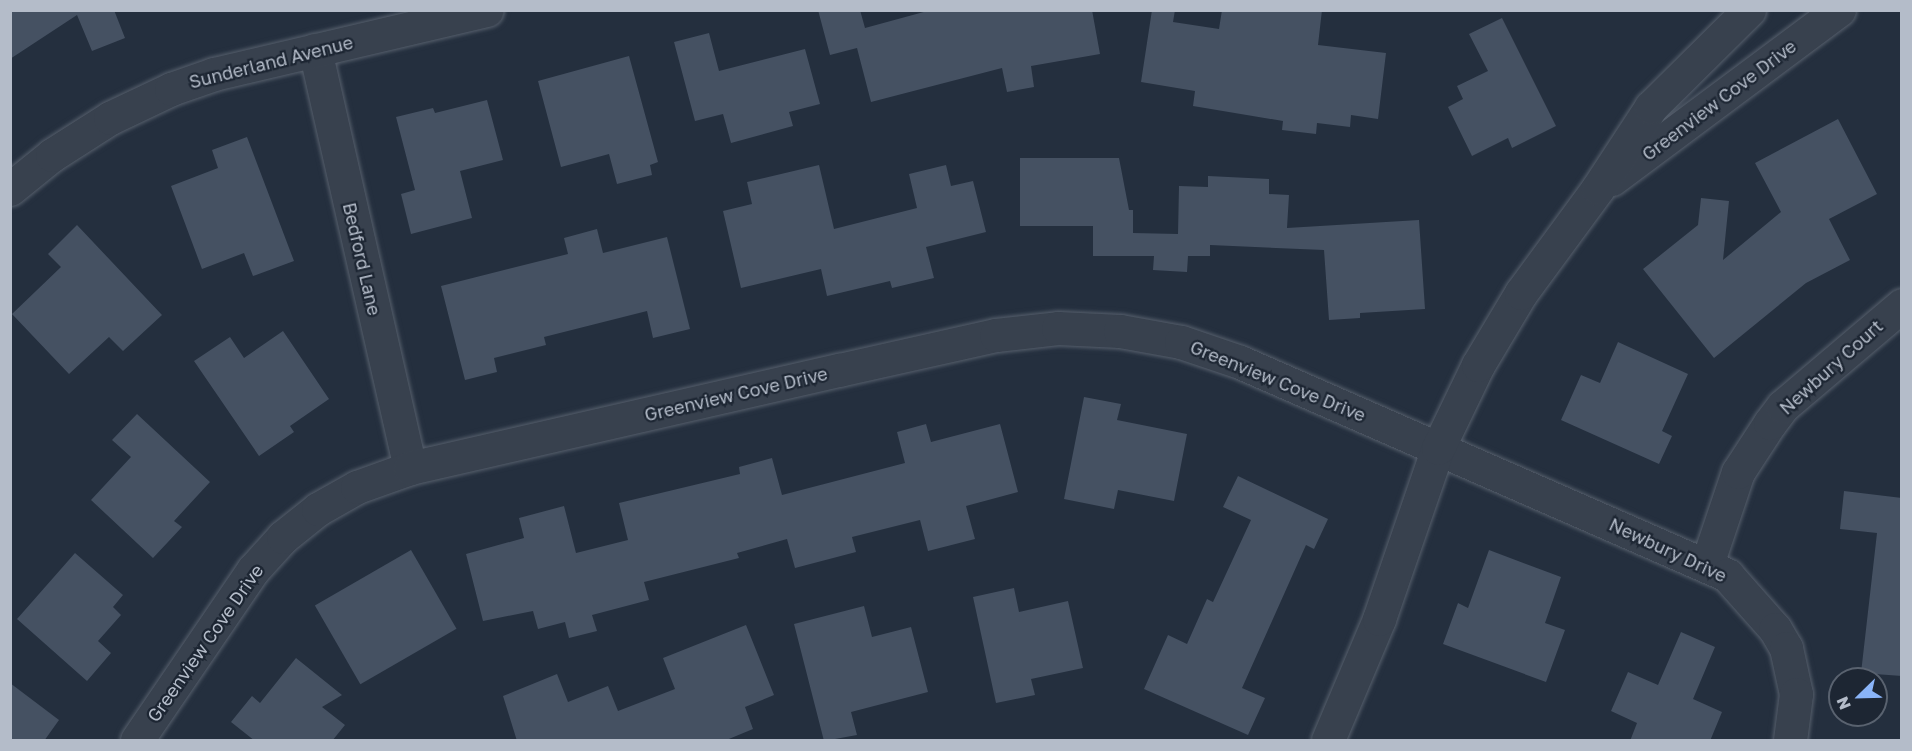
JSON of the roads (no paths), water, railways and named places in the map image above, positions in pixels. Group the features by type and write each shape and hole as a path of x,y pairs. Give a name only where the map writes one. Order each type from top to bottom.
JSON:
{"street":[{"name":"Sunderland Avenue","path":"10,189 52,155 110,118 171,89 214,74 487,10"},
{"name":"Greenview Cove Drive","path":"1598,188 1839,10"},
{"name":"Greenview Cove Drive","path":"1328,741 1379,619 1438,448 1478,365 1521,293 1598,188 1651,107 1746,16"},
{"name":"Bedford Lane","path":"315,50 410,468"},
{"name":"Newbury Court","path":"1707,564 1738,472 1770,423 1783,406 1902,305"},
{"name":"Greenview Cove Drive","path":"137,741 252,570 283,537 318,509 357,487 410,468 996,335 1058,328 1120,331 1181,342 1240,362 1438,448"},
{"name":"Newbury Drive","path":"1438,448 1707,564 1727,575 1743,590 1786,648 1796,694 1790,741"}]}
